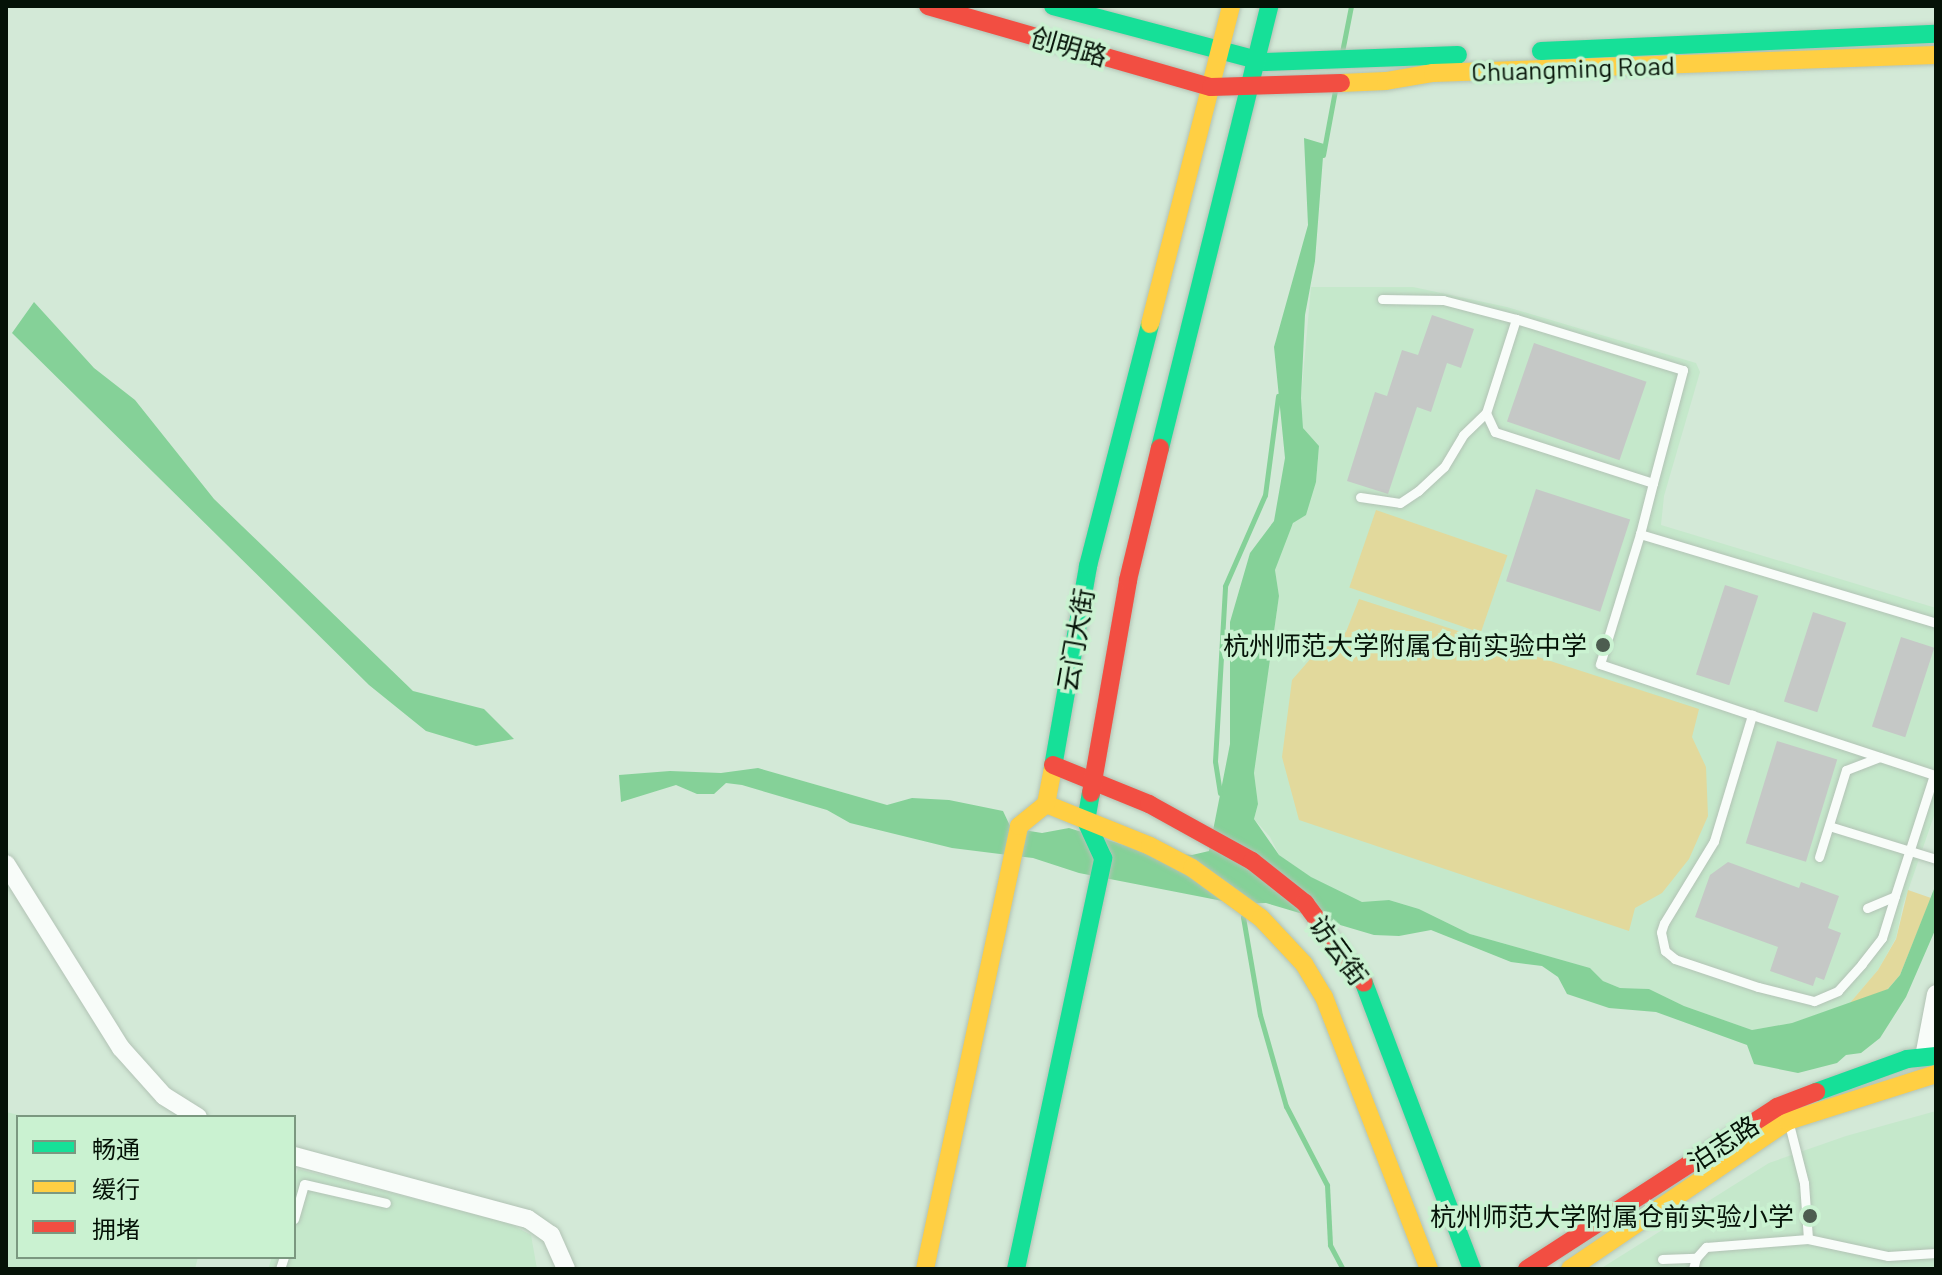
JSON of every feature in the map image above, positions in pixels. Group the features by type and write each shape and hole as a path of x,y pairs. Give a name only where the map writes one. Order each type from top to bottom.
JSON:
{"main road":[{"name":"创明路","path":"928,6 1211,87"},
{"name":"创明路","path":"1053,6 1220,50"},
{"name":"云门大街","path":"1046,804 1088,566 1231,6"},
{"name":"云门大街","path":"1086,821 1133,554 1269,6"},
{"name":"Chuangming Road","path":"1220,50 1255,59 1296,61 1936,34"},
{"name":"Chuangming Road","path":"1211,87 1375,82 1433,73 1936,55"},
{"name":"访云街","path":"1053,765 1157,809 1252,861 1305,903 1369,990 1472,1269"},
{"name":"访云街","path":"1046,804 1150,846 1192,868 1261,918 1304,964 1324,997 1429,1269"},
{"path":"925,1269 1019,826 1046,804"},
{"path":"1016,1269 1103,858 1086,821"},
{"name":"泊志路","path":"1527,1269 1777,1107 1907,1059 1930,1056"},
{"name":"泊志路","path":"1570,1269 1788,1121 1936,1074"}],"street":[{"path":"6,864 121,1048 164,1096 195,1115"},
{"path":"1930,1056 1936,994"},
{"path":"296,1157 528,1219 551,1235 566,1269"}],"lane":[{"path":"1382,299 1443,300 1683,370 1640,534 1600,664 1880,757 1935,772 1882,938 1838,991 1814,1001 1758,987 1675,959 1665,951 1661,932 1664,923 1714,841 1752,715"},
{"path":"1360,497 1400,503 1444,467 1463,435 1486,413 1516,319"},
{"path":"1486,413 1495,432 1508,438 1653,483"},
{"path":"1640,534 1936,623"},
{"path":"1819,857 1846,770 1880,757"},
{"path":"1829,826 1936,859"},
{"path":"1867,908 1895,896"},
{"path":"1788,1121 1804,1183 1808,1239"},
{"path":"296,1212 304,1184 386,1203"},
{"path":"1693,1269 1696,1258 1706,1247 1808,1239 1888,1256 1936,1253"},
{"path":"1662,1259 1696,1258"}],"shaded area":[{"path":"1304,138 1324,144 1315,261 1305,315 1301,398 1303,428 1319,446 1316,482 1306,515 1293,523 1275,570 1279,596 1254,773 1258,804 1254,819 1279,855 1311,877 1362,902 1389,900 1419,909 1470,934 1590,968 1603,981 1620,988 1649,989 1684,1006 1752,1030 1792,1023 1888,989 1900,975 1936,884 1936,928 1906,997 1880,1038 1861,1053 1846,1055 1837,1063 1798,1073 1754,1064 1747,1045 1656,1012 1609,1008 1567,994 1558,977 1542,966 1511,962 1431,930 1399,936 1374,935 1266,903 1238,904 1079,873 1033,858 952,848 850,823 827,810 742,785 726,783 714,794 697,794 676,785 621,802 619,775 670,771 721,773 758,768 887,805 912,798 949,800 1003,811 1011,828 1042,833 1069,828 1137,849 1192,855 1209,851 1230,744 1230,622 1250,553 1274,521 1285,458 1274,347 1308,225"},
{"name":"杭州师范大学附属仓前实验中学","path":"1311,287 1413,287 1507,307 1696,363 1700,372 1664,496 1661,525 1936,608 1936,810 1903,905 1896,938 1878,970 1849,1004 1792,1023 1752,1030 1684,1006 1649,989 1620,988 1603,981 1590,968 1470,934 1419,909 1389,900 1362,903 1310,877 1279,855 1270,837 1254,819 1258,804 1254,773 1279,596 1275,570 1281,546 1316,482 1319,446 1303,428 1301,398"},
{"path":"34,302 94,368 135,400 214,499 413,691 484,709 514,739 476,746 426,731 369,685 12,333"},
{"path":"1376,510 1507,555 1481,633 1349,588"},
{"path":"1359,599 1699,709 1692,737 1706,767 1708,816 1689,859 1662,893 1635,908 1629,931 1299,820 1282,757 1292,680 1319,649 1346,632"},
{"path":"1908,890 1931,898 1900,975 1887,990 1849,1004 1878,970 1896,939"},
{"name":"杭州师范大学附属仓前实验小学","path":"1936,1111 1936,1269 1600,1269 1769,1163 1846,1136"},
{"path":"6,1112 19,1115 16,1115 16,1259 198,1259 195,1269 6,1269"},
{"path":"298,1169 508,1223 531,1235 537,1269 268,1269 271,1259 296,1259"}],"building":[{"path":"1432,315 1474,329 1461,368 1447,363 1431,412 1417,407 1388,494 1347,481 1375,392 1387,396 1402,350 1418,355"},
{"path":"1534,343 1647,382 1619,460 1507,421"},
{"path":"1536,489 1630,520 1600,612 1506,581"},
{"path":"1725,585 1758,596 1729,685 1696,674"},
{"path":"1813,612 1846,623 1817,712 1784,701"},
{"path":"1901,637 1934,648 1905,737 1872,726"},
{"path":"1777,741 1837,759 1806,862 1746,843"},
{"path":"1728,862 1799,888 1801,882 1839,896 1828,928 1841,933 1824,980 1816,977 1813,986 1770,971 1778,947 1695,917 1710,875"}],"waterway":[{"path":"1342,52 1351,6"},
{"path":"1323,155 1335,90"},
{"path":"1220,793 1215,761 1225,586 1265,495 1278,396"},
{"path":"1243,917 1260,1015 1286,1106 1327,1185 1330,1245 1343,1269"}],"traffic: fast":[{"path":"1053,6 1265,62 1458,55"},
{"path":"1160,448 1269,6"},
{"path":"1541,51 1936,34"},
{"path":"1053,767 1088,566 1150,324"},
{"path":"1016,1269 1103,858 1086,821 1091,793"},
{"path":"1364,983 1472,1269"},
{"path":"1816,1092 1907,1059 1936,1056"}],"traffic: slow":[{"path":"1150,324 1231,6"},
{"path":"1341,83 1386,81 1433,73 1936,55"},
{"path":"925,1269 1019,826 1046,804 1053,767"},
{"path":"1046,804 1150,846 1192,868 1261,918 1304,964 1324,997 1429,1269"},
{"path":"1570,1269 1788,1121 1936,1074"}],"traffic: jam":[{"path":"928,6 1211,87 1341,83"},
{"path":"1091,793 1128,580 1160,448"},
{"path":"1053,765 1149,804 1252,861 1305,903 1364,983"},
{"path":"1527,1269 1777,1107 1816,1092"}],"place":[{"name":"杭州师范大学附属仓前实验中学","path":"1603,645"},
{"name":"杭州师范大学附属仓前实验小学","path":"1810,1216"}]}
